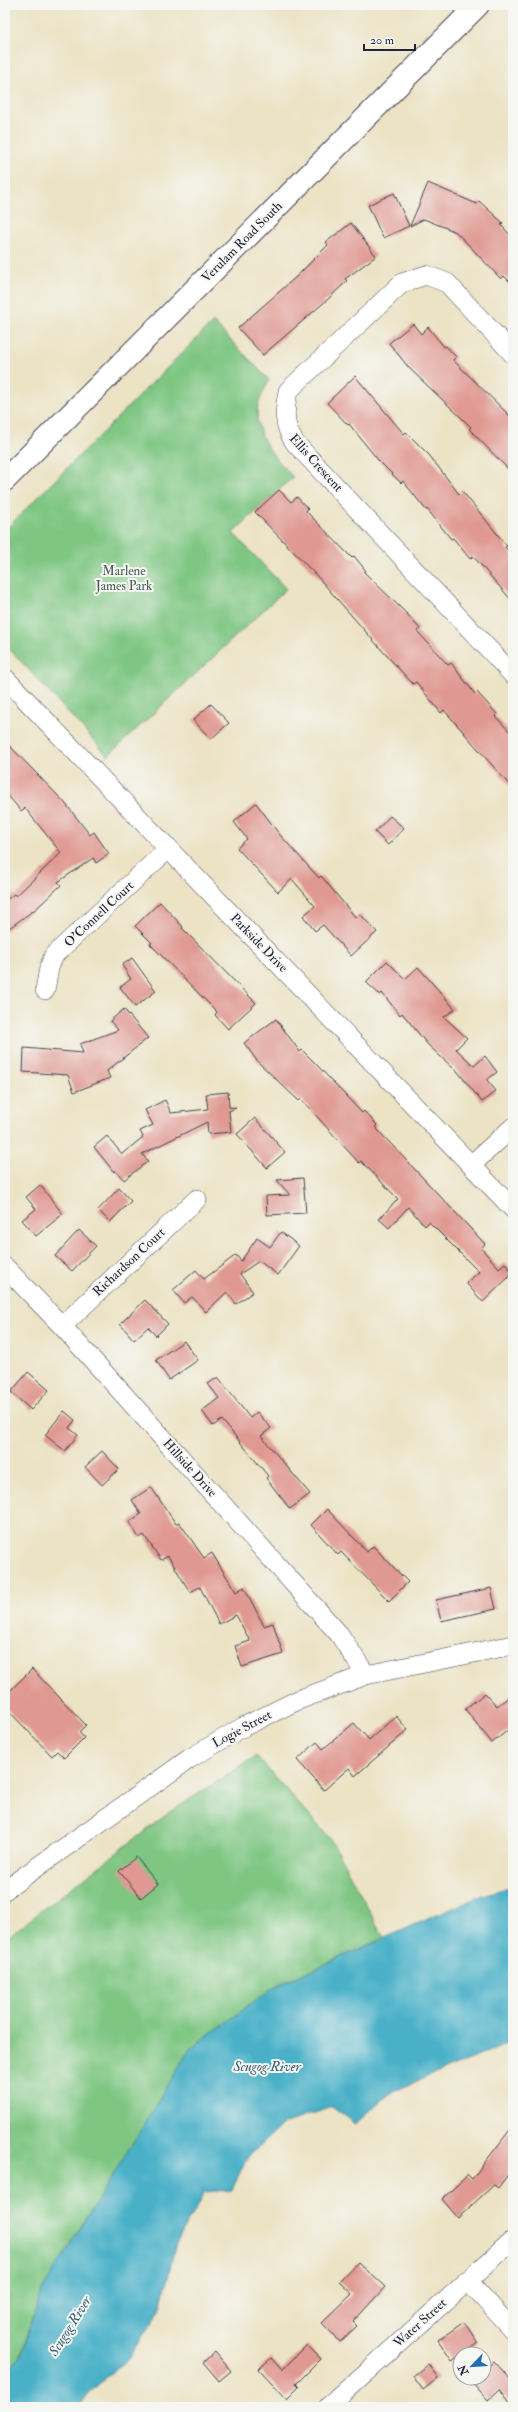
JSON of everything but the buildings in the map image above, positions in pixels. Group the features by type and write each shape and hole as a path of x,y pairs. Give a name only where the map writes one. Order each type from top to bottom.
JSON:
{"main road":[{"name":"Verulam Road South","path":"5,480 478,5"}],"street":[{"name":"Ellis Crescent","path":"513,354 447,284 426,275 402,283 288,391 284,409 287,429 296,444 513,675"},
{"name":"Parkside Drive","path":"5,678 513,1209"},
{"name":"O'Connell Court","path":"44,990 49,968 54,955 169,848"},
{"path":"471,1164 513,1127"},
{"name":"Richardson Court","path":"62,1326 197,1199"},
{"name":"Hillside Drive","path":"5,1267 62,1326 340,1634 366,1675"},
{"name":"Logie Street","path":"5,1890 195,1755 242,1727 298,1700 366,1675 513,1645"},
{"name":"Water Street","path":"328,2407 513,2240"},
{"path":"467,2280 513,2330"}],"green space":[{"name":"Marlene James Park","path":"213,322 269,380 259,403 257,414 258,424 266,444 279,462 293,477 233,533 286,589 108,756 5,644 5,530"},
{"path":"256,1756 331,1840 384,1938 274,1987 42,2291 21,2356 5,2374 5,1939 166,1815"}],"water":[{"name":"Scugog River","path":"513,1886 513,2042 393,2091 355,2124 332,2107 283,2124 246,2159 232,2190 204,2192 175,2246 161,2308 129,2357 89,2393 79,2407 5,2407 5,2374 21,2356 42,2291 190,2049 274,1987 480,1896"}]}
